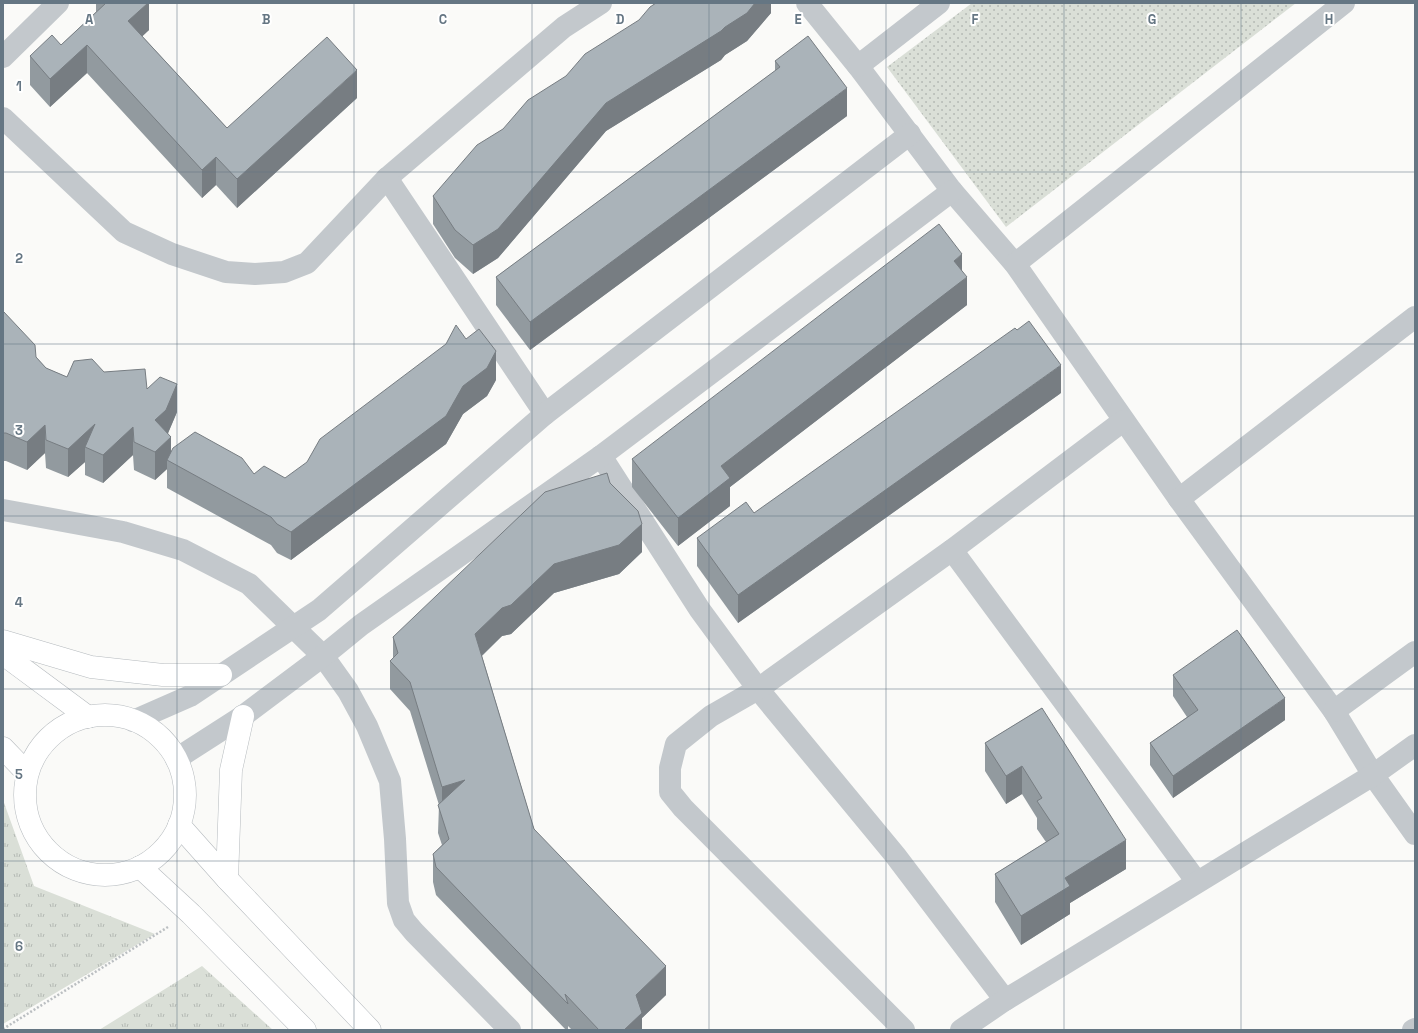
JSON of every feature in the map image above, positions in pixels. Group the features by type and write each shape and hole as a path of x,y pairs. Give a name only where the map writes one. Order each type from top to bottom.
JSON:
{"main road":[{"path":"3,641 91,667 163,675 221,675"},
{"path":"3,654 88,717"},
{"path":"103,715 133,721 151,730 165,742 176,759 183,776 185,794 183,812 179,825 161,852 140,867 114,874 88,874 64,864 59,860 44,847 30,825 25,799 27,773 36,753 50,736 65,725 88,717 103,715"},
{"path":"227,879 231,770 243,716"},
{"path":"3,748 27,773"},
{"path":"179,825 227,879 370,1030"},
{"path":"140,867 191,914 305,1030"}],"street":[{"path":"3,57 58,3"},
{"path":"3,118 124,232 172,254 226,272 255,274 284,272 306,263 387,178 564,27 601,3"},
{"path":"807,3 858,66 952,191 1015,264 1123,421 1334,711 1373,775 1415,834"},
{"path":"858,66 939,3"},
{"path":"1015,264 1344,3"},
{"path":"133,721 190,696 319,610 545,414 910,134"},
{"path":"387,178 545,414"},
{"path":"176,759 243,716 323,656 361,624 601,456 952,191"},
{"path":"1179,499 1415,317"},
{"path":"904,1030 683,808 670,792 670,768 676,744 712,716 758,689 952,550 1123,421"},
{"path":"601,456 700,610 758,689 895,855 1005,1000"},
{"path":"3,510 123,532 183,550 249,584 323,656 348,690 367,726 390,781 398,903 404,920 510,1030"},
{"path":"952,550 1197,882"},
{"path":"1334,711 1415,652"},
{"path":"961,1030 1005,1000 1373,775 1415,745"}],"path":[{"path":"3,1029 191,914"}],"green space":[{"path":"972,3 1296,3 1006,227 887,67"},
{"path":"3,800 34,886 155,934 3,1024"},
{"path":"202,966 273,1030 99,1030"}],"building":[{"path":"106,3 148,3 128,21 227,128 327,37 357,70 237,179 216,157 202,170 87,45 50,79 30,56 52,35 61,45"},
{"path":"656,3 755,3 747,13 721,31 606,103 498,229 473,245 455,230 433,196 477,145 503,129 528,100 566,76 585,54 639,20 650,7"},
{"path":"808,36 847,88 530,322 496,277 780,67 775,61"},
{"path":"939,224 962,254 954,261 967,277 721,466 730,478 678,518 632,459"},
{"path":"3,311 35,345 36,357 46,368 67,377 74,361 92,359 104,372 145,369 147,389 160,377 177,384 166,410 155,420 171,437 155,452 134,442 133,427 103,455 85,447 95,424 68,449 46,440 45,425 27,442 3,433"},
{"path":"1029,321 1061,365 738,595 697,538 746,502 754,513 1015,328 1017,330"},
{"path":"456,325 466,339 479,329 496,351 487,368 463,386 446,416 291,532 277,524 271,517 167,460 173,448 195,432 242,458 254,474 264,466 285,478 307,462 320,439 446,344"},
{"path":"607,473 610,483 638,511 642,524 619,545 554,564 511,605 502,608 475,634 534,829 666,966 636,995 642,1013 624,1030 599,1030 565,994 568,1004 436,867 433,854 449,839 438,805 465,780 442,787 410,682 390,661 398,653 393,637 545,492"},
{"path":"1237,630 1285,698 1173,776 1150,743 1198,710 1173,675"},
{"path":"1042,708 1126,840 1065,878 1070,886 1021,916 995,874 1059,834 1037,801 1042,798 1022,766 1006,776 985,743"}]}
